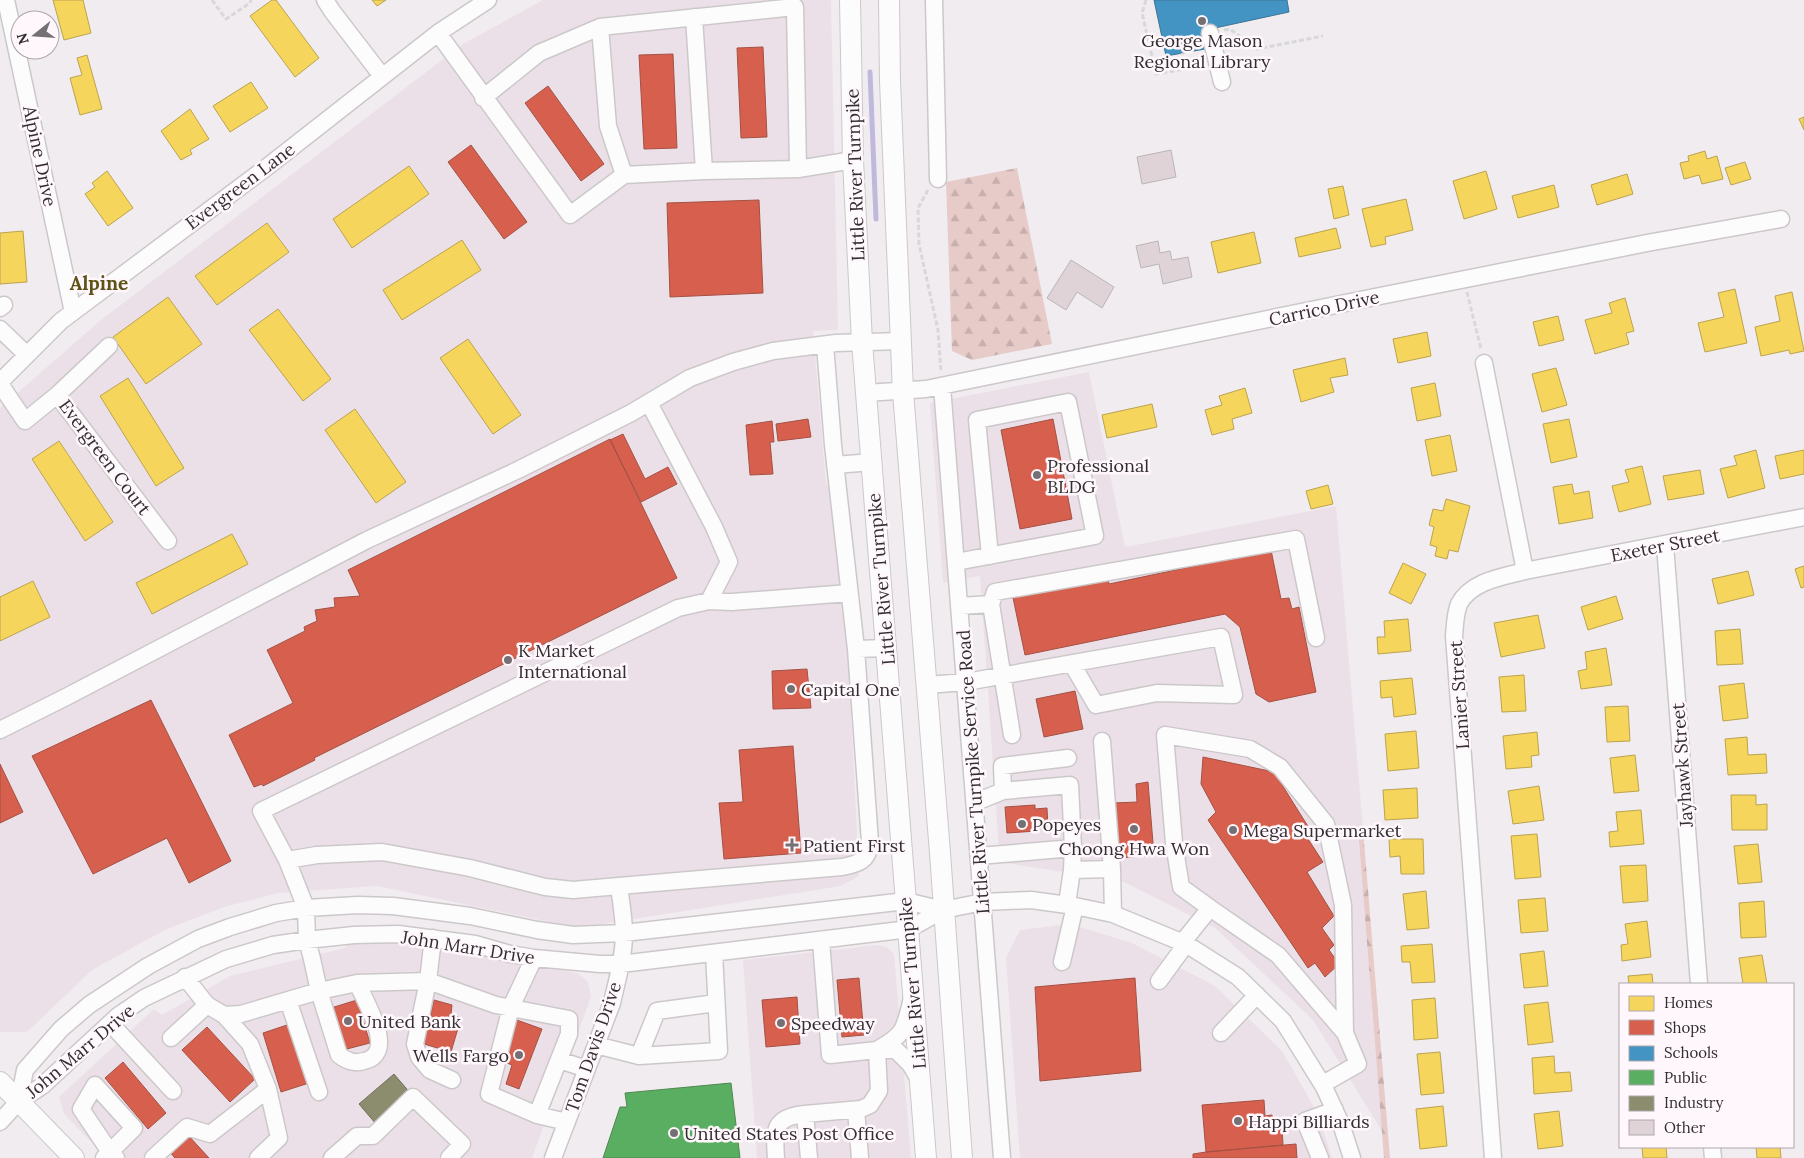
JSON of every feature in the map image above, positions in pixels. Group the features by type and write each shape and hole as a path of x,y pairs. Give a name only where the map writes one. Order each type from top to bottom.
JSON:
{"main road":[{"name":"Little River Turnpike","path":"850,0 854,160 862,342 926,1158"},
{"name":"Little River Turnpike","path":"889,0 903,392 962,1158"},
{"path":"0,1082 74,1158"}],"street":[{"name":"Alpine Drive","path":"6,0 72,312"},
{"path":"325,0 382,76"},
{"name":"Evergreen Lane","path":"0,383 72,312 251,179 438,34 488,0"},
{"path":"934,0 938,179"},
{"path":"483,98 539,53 600,27 795,7 798,169"},
{"path":"694,16 704,171"},
{"path":"600,27 608,126 624,175"},
{"path":"1210,33 1222,82"},
{"path":"438,34 570,215 624,175 798,169 854,160"},
{"name":"Carrico Drive","path":"866,393 903,392 942,386 1096,353 1648,243 1781,219"},
{"path":"0,329 27,355"},
{"path":"0,730 368,540 518,470 649,403 690,378 733,362 773,351 824,344 900,341"},
{"path":"287,860 317,855 382,852 470,868 545,887 573,890 842,866 861,862 868,853 870,842 856,649 835,465 824,344"},
{"path":"57,394 109,346"},
{"path":"1484,363 1525,571"},
{"name":"Evergreen Court","path":"0,383 25,421 57,394 168,541"},
{"name":"Little River Turnpike Service Road","path":"942,386 976,802 1002,1158"},
{"path":"956,562 990,556 1095,536 1068,402 977,420 990,556"},
{"path":"649,403 714,527 729,562 709,601"},
{"path":"835,465 872,462"},
{"name":"Exeter Street","path":"1525,571 1804,517"},
{"path":"1012,735 991,604 995,592 1296,539 1316,638"},
{"name":"Jayhawk Street","path":"1665,545 1699,983"},
{"name":"Lanier Street","path":"1493,1158 1454,636 1456,616 1460,604 1466,595 1476,586 1495,578 1525,571"},
{"path":"356,983 380,1038 379,1052 370,1060 358,1063 347,1061 339,1055 319,991 307,940 306,908 287,860 261,811 678,608 709,601 732,602 849,593"},
{"path":"960,606 991,604"},
{"path":"926,685 966,682 1221,637 1234,695 1157,693 1096,705 1072,664"},
{"path":"856,649 886,648"},
{"path":"1323,1084 1358,1064 1345,1033 1278,955 1181,887 1174,843 1165,735 1250,749 1280,767 1326,824 1343,905 1345,1033"},
{"path":"1102,741 1114,914"},
{"path":"1003,791 1002,766 1068,758"},
{"path":"976,802 1003,791 1070,785 1073,848 1071,905 1062,962"},
{"path":"979,856 1073,848"},
{"path":"1072,870 1112,869"},
{"name":"Tom Davis Drive","path":"553,1158 612,1003 621,964 624,933 619,886"},
{"name":"John Marr Drive","path":"19,1101 42,1086 110,1023 144,998 226,959 273,946 354,935 398,934 476,944 510,954 534,958 593,964 621,964 909,929 943,910 983,902 1031,900 1071,905 1114,914 1184,944 1238,977 1283,1021 1323,1084 1352,1158"},
{"name":"John Marr Drive","path":"19,1101 26,1070 61,1029 112,988 198,939 276,913 306,908 358,905 393,906 470,916 538,930 573,934 624,933 906,902 943,910"},
{"path":"1159,981 1210,908"},
{"path":"433,938 428,981 415,1044 419,1057 430,1070 452,1080"},
{"path":"821,941 830,1055 876,1050 900,1052 910,1064 920,1082"},
{"path":"596,1045 640,1056 719,1051 714,953"},
{"path":"534,958 511,1007 489,1094 537,1115 567,1122"},
{"path":"185,977 208,1005 224,1015 250,1044 268,1089 279,1138 258,1158"},
{"path":"224,1015 241,1014 319,991 356,983 428,981 496,1005 569,1019 569,1034 537,1115"},
{"path":"876,1050 896,1038 902,1032 906,1023 913,990"},
{"path":"1221,1033 1257,995"},
{"path":"288,1000 319,1092"},
{"path":"640,1056 657,1011 716,1003"},
{"path":"171,1038 208,1005"},
{"path":"110,1023 173,1091"},
{"path":"776,1158 774,1136 777,1127 790,1116 856,1110 870,1104 879,1091 876,1050"},
{"path":"559,1060 587,1069"},
{"path":"153,1158 187,1127 210,1134 268,1089"},
{"path":"332,1158 357,1136 373,1136 414,1097 462,1144 449,1158"},
{"path":"0,1122 19,1101"},
{"path":"856,1110 860,1158"},
{"path":"1320,1158 1305,1121 1334,1110"},
{"path":"805,1114 809,1158"}],"path":[{"path":"212,0 226,19 250,3 251,0"},
{"path":"1146,0 1142,13 1156,74 1185,69 1205,59"},
{"path":"1210,33 1230,29 1257,49 1323,36"},
{"path":"1182,53 1185,69"},
{"path":"938,179 930,187 918,208 919,244 938,330 942,386"},
{"path":"1464,280 1484,363"}],"shaded area":[{"path":"543,0 831,0 838,330 813,331 826,485 843,485 847,628 859,876 841,886 578,928 377,886 278,893 224,907 165,930 92,970 27,1032 0,1032 0,408 101,320 463,44"},
{"path":"1089,372 1125,547 1336,506 1363,829 1358,830 1382,1131 1313,1020 1215,928 1122,881 1005,863 999,851 980,576 943,583 930,403"},
{"path":"1070,924 1132,943 1215,986 1282,1051 1318,1114 1332,1158 1020,1158 1006,958 1020,930"},
{"path":"352,939 430,941 577,973 588,982 591,997 532,1158 107,1158 64,1114 59,1097 154,1009 162,1015 230,976 345,948"},
{"path":"878,945 888,948 894,954 911,1158 757,1158 743,960"}],"green space":[{"path":"1017,168 1052,344 972,360 952,351 946,182"},
{"path":"1358,829 1363,829 1390,1158 1384,1158"}],"building: Homes":[{"path":"53,0 83,0 91,33 64,40 60,25 60,10 56,10"},
{"path":"272,0 276,0 319,58 295,77 250,16"},
{"path":"372,0 386,0 377,6"},
{"path":"87,55 102,109 80,115 70,78 82,75 77,58"},
{"path":"251,82 268,108 230,132 213,106"},
{"path":"190,109 209,139 190,150 192,154 181,160 161,131"},
{"path":"1804,117 1804,130 1799,119"},
{"path":"1705,151 1707,159 1717,156 1723,179 1702,184 1699,175 1684,179 1680,163 1689,161 1688,156"},
{"path":"1745,162 1751,179 1731,185 1725,168"},
{"path":"409,166 429,194 352,248 333,219"},
{"path":"107,171 133,208 108,226 85,194 95,187 92,183"},
{"path":"1486,171 1497,209 1464,219 1453,181"},
{"path":"1627,174 1633,194 1597,205 1591,185"},
{"path":"1554,185 1559,207 1518,218 1512,196"},
{"path":"1343,186 1349,215 1334,219 1328,189"},
{"path":"1406,199 1413,230 1385,237 1386,244 1371,247 1362,209"},
{"path":"267,223 289,252 217,305 195,276"},
{"path":"1336,228 1341,248 1299,257 1295,238"},
{"path":"23,231 27,282 0,284 0,233"},
{"path":"1254,232 1261,263 1218,273 1211,242"},
{"path":"462,240 481,270 402,320 383,290"},
{"path":"1735,289 1747,343 1705,352 1698,323 1724,317 1718,293"},
{"path":"1792,292 1804,351 1790,354 1789,350 1761,356 1755,327 1780,321 1775,296"},
{"path":"168,297 202,344 146,384 113,337"},
{"path":"1625,298 1634,331 1626,333 1629,344 1595,354 1585,320 1612,313 1609,303"},
{"path":"278,309 331,379 303,401 249,330"},
{"path":"1558,316 1564,340 1539,346 1533,322"},
{"path":"1427,332 1431,356 1398,363 1393,339"},
{"path":"468,339 521,415 493,434 440,358"},
{"path":"1345,358 1348,375 1330,378 1334,392 1301,402 1293,370"},
{"path":"1556,368 1567,405 1542,412 1532,374"},
{"path":"128,378 184,468 156,486 100,396"},
{"path":"1435,383 1441,416 1417,421 1411,388"},
{"path":"1245,388 1252,413 1232,419 1234,429 1212,435 1205,410 1222,405 1219,396"},
{"path":"1152,404 1157,427 1107,438 1102,415"},
{"path":"355,409 406,482 376,503 325,430"},
{"path":"1569,419 1577,457 1551,463 1543,424"},
{"path":"1450,435 1457,471 1432,476 1425,440"},
{"path":"59,441 113,522 85,541 32,459"},
{"path":"1756,450 1765,488 1728,498 1720,469 1737,465 1734,456"},
{"path":"1804,450 1804,474 1780,479 1775,456"},
{"path":"1642,466 1651,504 1619,512 1612,486 1629,482 1625,470"},
{"path":"1700,470 1704,494 1668,500 1663,476"},
{"path":"1572,484 1574,494 1589,491 1593,518 1559,524 1553,487"},
{"path":"1328,485 1333,504 1311,509 1306,491"},
{"path":"1446,499 1470,506 1458,552 1449,550 1447,559 1435,556 1437,547 1430,545 1434,527 1429,525 1433,509 1443,511"},
{"path":"232,534 248,564 152,614 136,583"},
{"path":"1403,563 1426,574 1411,604 1389,593"},
{"path":"1804,566 1804,587 1801,588 1795,569"},
{"path":"1748,571 1754,595 1718,604 1712,579"},
{"path":"33,581 50,617 0,641 0,597"},
{"path":"1616,596 1623,619 1588,630 1581,607"},
{"path":"1538,615 1545,648 1501,657 1494,623"},
{"path":"1408,619 1411,651 1378,654 1377,637 1385,637 1384,621"},
{"path":"1740,629 1743,664 1717,665 1715,631"},
{"path":"1606,648 1612,685 1581,689 1578,671 1587,669 1585,652"},
{"path":"1524,675 1526,711 1502,712 1499,677"},
{"path":"1412,678 1416,714 1394,717 1392,697 1381,698 1380,681"},
{"path":"1744,683 1748,718 1723,721 1719,686"},
{"path":"1628,706 1630,741 1607,742 1605,707"},
{"path":"1416,731 1419,768 1388,771 1385,734"},
{"path":"1537,732 1539,755 1531,756 1532,767 1506,769 1503,736"},
{"path":"1747,737 1748,755 1766,754 1767,773 1728,775 1725,739"},
{"path":"1635,755 1639,791 1614,793 1610,758"},
{"path":"1539,786 1544,820 1513,824 1508,791"},
{"path":"1417,788 1418,818 1385,820 1383,790"},
{"path":"1731,795 1756,795 1756,805 1767,804 1767,830 1732,830"},
{"path":"1641,810 1644,844 1610,847 1609,832 1618,831 1616,812"},
{"path":"1537,834 1541,877 1515,879 1511,836"},
{"path":"1389,839 1423,839 1424,874 1401,874 1400,856 1390,857"},
{"path":"1758,844 1762,882 1738,884 1734,846"},
{"path":"1646,865 1648,901 1623,903 1620,866"},
{"path":"1426,891 1429,928 1407,930 1403,894"},
{"path":"1545,898 1548,931 1521,933 1518,900"},
{"path":"1764,901 1766,937 1741,938 1739,903"},
{"path":"1647,921 1651,957 1622,961 1621,945 1628,944 1625,924"},
{"path":"1432,944 1435,982 1412,983 1410,962 1402,962 1401,946"},
{"path":"1544,951 1548,986 1524,988 1520,954"},
{"path":"1762,955 1767,983 1743,983 1739,958"},
{"path":"1652,974 1653,983 1629,983 1628,976"},
{"path":"1435,998 1438,1038 1414,1040 1412,1000"},
{"path":"1548,1002 1553,1042 1528,1045 1524,1005"},
{"path":"1440,1052 1444,1093 1421,1095 1417,1054"},
{"path":"1554,1056 1555,1073 1570,1072 1572,1091 1534,1094 1532,1058"},
{"path":"1443,1106 1447,1146 1420,1149 1416,1109"},
{"path":"1559,1111 1563,1146 1538,1149 1534,1114"},
{"path":"1642,1148 1666,1148 1667,1158 1643,1158"},
{"path":"1756,1148 1780,1148 1781,1158 1757,1158"}],"building: Shops":[{"path":"763,47 767,137 741,138 737,48"},
{"path":"673,54 677,148 644,149 639,55"},
{"path":"548,86 604,164 581,181 525,103"},
{"path":"471,145 527,222 504,239 448,162"},
{"path":"759,200 763,293 670,297 667,203"},
{"path":"808,419 811,437 778,441 776,424"},
{"name":"Professional BLDG","path":"1053,419 1072,519 1020,529 1001,430"},
{"path":"772,421 774,442 770,442 773,474 750,475 746,425"},
{"path":"623,434 645,479 668,467 677,484 641,502 610,440"},
{"path":"610,439 677,578 314,758 315,760 263,786 262,784 254,787 229,735 293,703 267,650 305,631 304,627 317,621 315,610 335,607 334,598 360,596 348,570"},
{"path":"1271,550 1281,599 1289,598 1292,609 1299,607 1316,692 1269,702 1256,694 1240,627 1225,614 1025,655 1012,593 1107,574 1109,584"},
{"name":"Capital One","path":"807,669 811,708 773,709 772,671"},
{"path":"1075,691 1083,729 1044,737 1036,699"},
{"path":"151,700 231,861 189,883 167,838 93,874 32,756"},
{"path":"793,746 801,853 724,859 719,803 743,802 739,750"},
{"path":"1203,757 1274,772 1314,836 1308,839 1323,862 1307,872 1334,916 1322,928 1334,945 1329,950 1339,964 1325,977 1315,963 1308,968 1208,820 1216,812 1201,784"},
{"path":"0,764 23,812 0,823"},
{"name":"Choong Hwa Won","path":"1148,782 1154,855 1118,858 1113,803 1137,802 1136,784"},
{"path":"1035,805 1035,809 1047,808 1048,828 1037,828 1037,831 1007,833 1005,807"},
{"path":"859,978 864,1035 842,1037 837,980"},
{"path":"1135,978 1141,1071 1040,1081 1035,987"},
{"path":"797,997 800,1044 766,1047 762,1000"},
{"path":"357,1000 370,1043 343,1050 331,1008"},
{"path":"434,1000 452,1005 451,1014 461,1018 451,1052 424,1044"},
{"name":"Wells Fargo","path":"514,1019 542,1029 519,1089 506,1084 512,1065 507,1063 510,1057 502,1054"},
{"path":"290,1024 309,1083 281,1092 263,1033"},
{"path":"207,1027 255,1079 230,1102 182,1050"},
{"path":"123,1062 166,1113 148,1129 105,1078"},
{"name":"Happi Billiards","path":"1264,1100 1265,1116 1272,1115 1274,1127 1282,1126 1283,1145 1206,1152 1202,1105"},
{"path":"187,1134 209,1158 175,1158 168,1150"},
{"path":"1296,1144 1297,1158 1193,1158 1193,1154 1206,1152"}],"building: Schools":[{"name":"George Mason Regional Library","path":"1154,0 1287,0 1289,12 1201,31 1205,49 1166,56"}],"building: Public":[{"name":"United States Post Office","path":"731,1083 740,1158 603,1158 620,1107 627,1107 625,1093"}],"building: Industry":[{"path":"394,1074 411,1094 376,1124 359,1104"}],"building: Other":[{"path":"1171,150 1176,177 1142,184 1137,157"},
{"path":"1158,241 1160,253 1170,251 1172,260 1188,257 1192,277 1163,284 1159,264 1141,268 1136,246"},
{"path":"1071,260 1114,287 1102,308 1077,292 1066,310 1047,298"}],"waterway":[{"path":"870,72 876,219"}],"place":[{"name":"George Mason Regional Library","path":"1202,21"},
{"name":"Professional BLDG","path":"1037,475"},
{"name":"K Market International","path":"508,660"},
{"name":"Capital One","path":"791,689"},
{"name":"Popeyes","path":"1022,824"},
{"name":"Choong Hwa Won","path":"1134,829"},
{"name":"Mega Supermarket","path":"1233,830"},
{"name":"Patient First","path":"792,845"},
{"name":"United Bank","path":"348,1021"},
{"name":"Speedway","path":"781,1023"},
{"name":"Wells Fargo","path":"519,1055"},
{"name":"Happi Billiards","path":"1238,1121"},
{"name":"United States Post Office","path":"674,1133"}],"district":[{"name":"Alpine","path":"99,283"}]}
